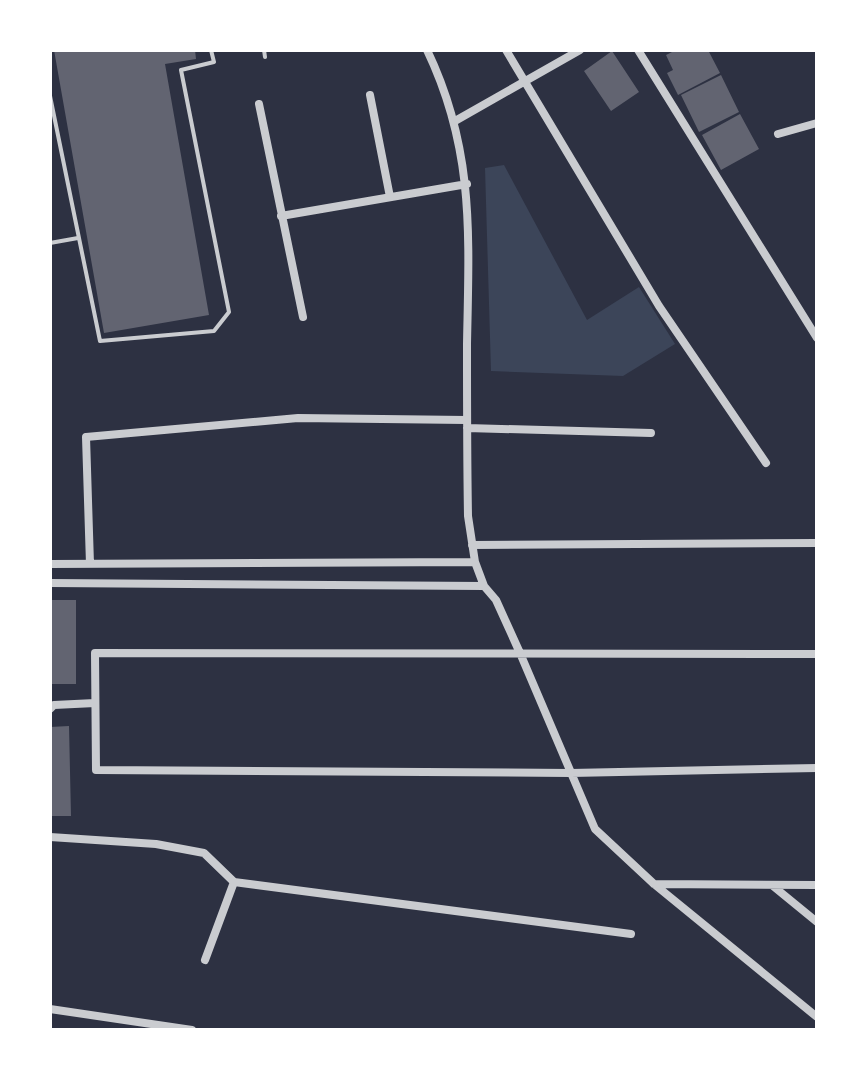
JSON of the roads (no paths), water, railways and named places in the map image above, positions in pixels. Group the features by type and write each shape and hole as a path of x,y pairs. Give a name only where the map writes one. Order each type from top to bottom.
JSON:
{"street":[{"path":"427,50 455,121 467,184 467,424 472,545 484,586 496,600 595,829 654,884 817,1017"},
{"path":"506,50 659,306 766,463"},
{"path":"455,121 580,50"},
{"path":"638,50 817,338"},
{"path":"370,95 390,197"},
{"path":"259,104 303,317"},
{"path":"778,134 817,123"},
{"path":"281,216 467,184"},
{"path":"90,564 86,437 298,418 651,433"},
{"path":"472,545 817,543"},
{"path":"50,564 475,562"},
{"path":"50,583 484,586"},
{"path":"817,654 95,653 96,770 571,773 817,768"},
{"path":"51,705 95,703"},
{"path":"50,837 156,844 204,853 234,882 631,934"},
{"path":"205,960 234,882"},
{"path":"654,884 817,885"},
{"path":"773,886 817,922"},
{"path":"50,1009 192,1030"}],"lane":[{"path":"50,96 100,341 214,331 229,312 181,70 214,62 211,50"},
{"path":"264,50 265,57"},
{"path":"50,243 78,238"}]}
